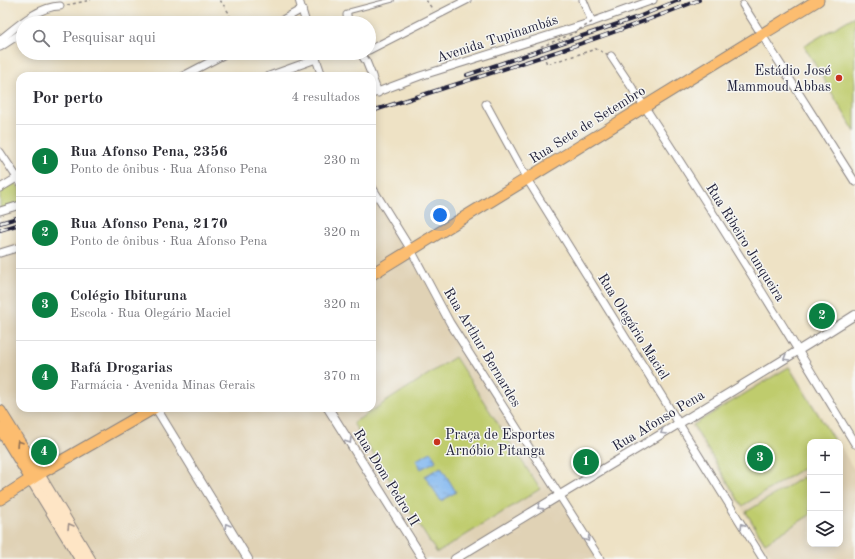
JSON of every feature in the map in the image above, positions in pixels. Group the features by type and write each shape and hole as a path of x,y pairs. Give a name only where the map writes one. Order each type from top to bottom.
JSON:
{"main road":[{"name":"Rua Sete de Setembro","path":"376,272 818,0"},
{"path":"0,411 80,559"},
{"path":"0,499 35,477 148,412"},
{"path":"0,428 90,559"}],"street":[{"path":"299,0 304,16"},
{"path":"376,46 467,0"},
{"path":"583,0 592,22"},
{"name":"Avenida Tupinambás","path":"376,93 420,76 592,22 642,2 653,0"},
{"path":"743,5 855,182"},
{"path":"34,16 42,10 52,6 60,6"},
{"path":"290,16 302,9"},
{"path":"0,40 16,29"},
{"path":"0,47 16,37"},
{"name":"Rua Ribeiro Junqueira","path":"611,56 799,351 855,444"},
{"path":"191,72 214,60"},
{"path":"278,72 306,60"},
{"path":"316,60 321,72"},
{"path":"365,60 370,72"},
{"name":"Rua Olegário Maciel","path":"486,104 527,179 763,559"},
{"path":"0,152 16,174"},
{"path":"0,188 16,180"},
{"name":"Rua Arthur Bernardes","path":"376,193 411,250 450,323 600,559"},
{"path":"0,211 16,206"},
{"path":"0,253 16,248"},
{"name":"Rua Afonso Pena","path":"455,559 559,494 799,351 855,315"},
{"path":"157,412 248,559"},
{"name":"Rua Dom Pedro II","path":"331,412 423,559"}],"lane":[{"path":"347,15 350,12 392,0"}],"path":[{"path":"60,6 91,0"},
{"path":"220,0 230,16"},
{"path":"592,22 572,34 540,47 547,64 596,49 611,56"}],"shaded area":[{"path":"376,198 598,559 0,559 0,248 16,242 16,412 376,412"},
{"path":"789,363 835,439 807,439 807,547 843,547 843,451 855,471 855,559 773,559 690,425"}],"green space":[{"name":"Estádio José Mammoud Abbas","path":"855,16 855,132 804,46"},
{"path":"15,182 16,204 0,209 0,191"},
{"name":"Praça de Esportes Arnóbio Pitanga","path":"455,357 540,489 437,553 353,423 370,412 376,412 376,408"},
{"path":"789,367 833,439 807,439 807,466 742,506 693,425"},
{"path":"803,477 807,483 807,517 765,543 746,512"}],"water":[{"path":"431,452 436,461 421,469 416,460"},
{"path":"441,467 456,492 441,501 425,476"}],"railway":[{"path":"467,75 638,17 679,0"},
{"path":"376,110 577,45 699,0"},
{"path":"0,223 16,218"},
{"path":"0,230 16,225"}],"place":[{"name":"Estádio José Mammoud Abbas","path":"839,78"},
{"name":"Rua Afonso Pena, 2170","path":"822,316"},
{"name":"Praça de Esportes Arnóbio Pitanga","path":"437,442"},
{"name":"Rafá Drogarias","path":"44,452"},
{"name":"Colégio Ibituruna","path":"760,458"},
{"name":"Rua Afonso Pena, 2356","path":"586,462"}]}
